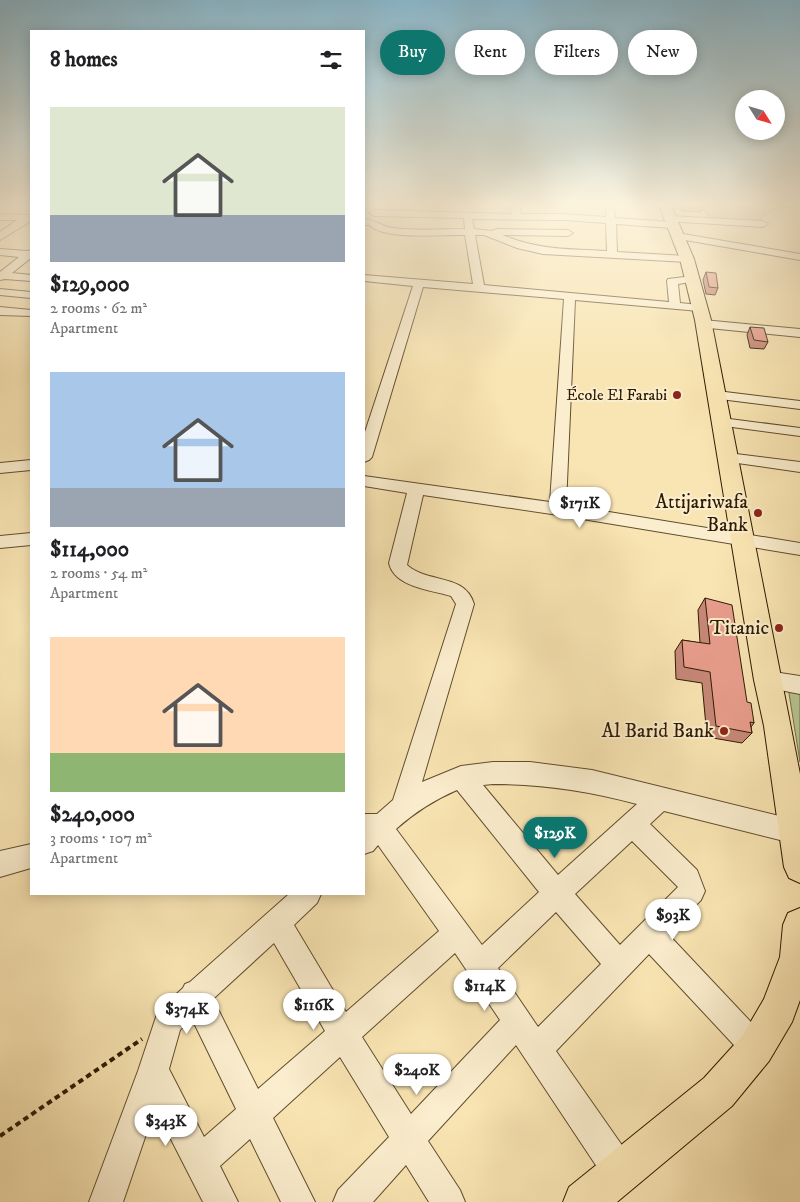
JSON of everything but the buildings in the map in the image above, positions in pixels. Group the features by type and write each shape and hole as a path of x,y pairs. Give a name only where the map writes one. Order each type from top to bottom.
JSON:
{"main road":[{"path":"686,259 701,316 717,395 767,680 778,726 797,832 800,867"},
{"path":"584,1202 718,1092 756,1048 779,1009 797,957 800,925"}],"street":[{"path":"1,276 24,259"},
{"path":"473,259 478,288"},
{"path":"635,259 690,269"},
{"path":"675,305 672,280 690,269"},
{"path":"1,276 30,278"},
{"path":"365,278 675,305 701,316 800,333"},
{"path":"365,455 419,283"},
{"path":"0,292 30,295"},
{"path":"558,509 570,296"},
{"path":"0,311 25,313"},
{"path":"717,395 800,405"},
{"path":"722,422 800,432"},
{"path":"728,458 800,468"},
{"path":"0,468 30,465"},
{"path":"365,481 558,509 800,549"},
{"path":"403,807 464,604 463,597 457,591 409,576 399,568 398,563 416,489"},
{"path":"0,542 30,539"},
{"path":"767,680 800,686"},
{"path":"621,1173 457,933 369,831 428,791 461,777 493,774 557,775 592,781 797,832"},
{"path":"461,777 557,893 620,965"},
{"path":"480,966 662,797"},
{"path":"537,1049 649,934 689,896 692,887 688,879 633,824"},
{"path":"0,864 30,856"},
{"path":"106,1202 153,1070 168,1021 195,994 307,895"},
{"path":"278,922 343,1035 448,1202"},
{"path":"201,1161 457,933"},
{"path":"649,934 756,1048"},
{"path":"195,994 298,1202"},
{"path":"350,1202 518,1022"},
{"path":"153,1070 221,1202"}],"path":[{"path":"0,1136 168,1021"}],"green space":[{"path":"788,687 800,689 800,762"}],"place":[{"name":"École El Farabi","path":"677,395"},
{"name":"Attijariwafa Bank","path":"758,513"},
{"name":"Titanic","path":"779,628"},
{"name":"Al Barid Bank","path":"724,731"}]}
